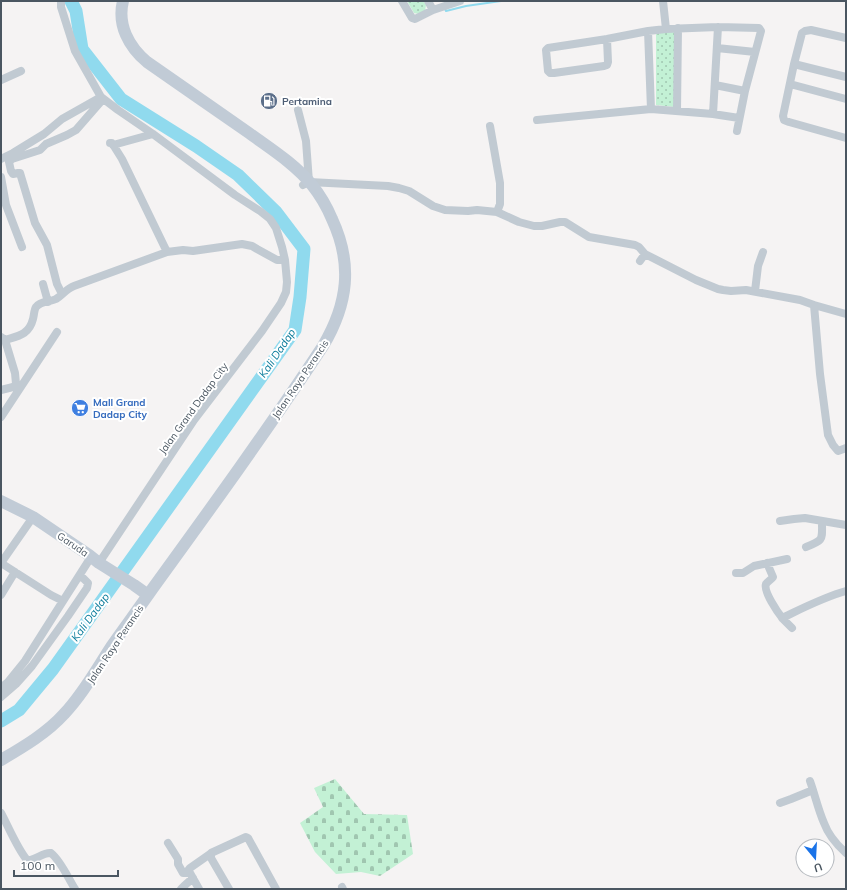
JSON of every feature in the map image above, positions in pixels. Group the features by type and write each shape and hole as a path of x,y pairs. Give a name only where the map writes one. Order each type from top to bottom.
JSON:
{"street":[{"path":"61,1 61,7 75,50 102,98"},
{"name":"Jalan Raya Perancis","path":"116,1 114,13 117,30 124,47 136,62 306,183"},
{"name":"Jalan Raya Perancis","path":"1,751 44,723 80,685 141,590 209,500 308,358 331,317 338,285 339,268 332,237 306,183 285,160 228,118 140,57 130,44 123,28 121,13 123,1"},
{"path":"402,1 412,18 415,19 433,10 460,1"},
{"path":"428,1 433,10"},
{"path":"663,1 666,29"},
{"path":"713,114 718,27"},
{"path":"607,39 607,65 554,73 548,72 546,53 548,48 666,29 718,27 759,28 761,31 737,131"},
{"path":"677,111 678,28"},
{"path":"846,38 811,30 804,31 794,64 783,116 784,120 789,122 846,138"},
{"path":"648,31 651,109"},
{"path":"717,48 755,52"},
{"path":"794,64 846,77"},
{"path":"1,80 21,71"},
{"path":"790,84 846,99"},
{"path":"715,85 746,91"},
{"path":"1,159 44,134 62,119 102,98"},
{"path":"62,294 47,246 35,223 20,173 13,174 11,171 10,162 12,159 40,150 46,144 76,130 102,98"},
{"name":"Jalan Grand Dadap City","path":"1,688 8,682 25,661 80,575 95,560 194,420 262,331 281,303 286,292 287,282 285,260 276,228 270,219 102,98"},
{"path":"537,120 651,109 713,114 739,118"},
{"path":"298,110 306,141 306,183 388,186 409,192 433,206 445,210 497,212 519,222 534,226 565,222 587,237 635,245 645,254 696,280 718,289 755,291 800,300 846,314"},
{"path":"490,126 500,184 500,204 497,212"},
{"path":"153,134 112,144 122,159 167,252"},
{"path":"1,177 6,205 22,247"},
{"path":"1,390 13,387 16,384 15,373 3,339 23,334 27,331 31,326 35,307 39,304 57,298 68,288 167,252 182,250 193,251 242,244 252,246 276,260 285,260"},
{"path":"755,291 758,266 763,252"},
{"path":"640,261 645,254"},
{"path":"42,284 48,302"},
{"path":"814,305 820,374 828,436 838,451 846,451"},
{"path":"1,417 57,332"},
{"name":"Garuda","path":"1,501 32,517 141,590"},
{"path":"32,517 1,563 63,601"},
{"path":"780,520 801,518 846,525"},
{"path":"806,547 817,543 822,539 822,522"},
{"path":"736,573 743,573 754,566 787,559"},
{"path":"767,563 773,579 768,582 766,588 782,618 792,628"},
{"path":"1,595 15,572"},
{"path":"1,696 16,684 32,666 87,588 88,583 80,575"},
{"name":"Jalan Raya Perancis","path":"1,760 48,729 64,715 85,688 111,648 141,590"},
{"path":"782,618 800,609 846,591"},
{"path":"810,781 824,824 831,836 846,853"},
{"path":"780,803 813,790"},
{"path":"1,813 24,857 27,860 33,860 46,853 51,853 55,856 63,868 75,889"},
{"path":"181,889 190,875 190,868 211,852 247,837 276,889"},
{"path":"168,843 178,859 178,864 183,873 190,875 199,889"},
{"path":"210,854 229,889"}],"green space":[{"path":"407,1 423,1 426,5 425,11 419,14 414,13"},
{"path":"656,31 675,32 674,107 656,105"},
{"path":"335,779 364,814 407,815 413,854 380,876 361,872 336,874 315,852 300,823 323,807 314,788"}],"waterway":[{"name":"Kali Dadap","path":"1,721 19,710 53,669 295,330 300,297 304,249 276,212 238,175 196,146 121,99 82,49 76,11 71,1"},
{"path":"445,9 446,11 466,6 501,1"}],"place":[{"name":"Pertamina","path":"269,101"},
{"name":"Mall Grand Dadap City","path":"80,408"}]}
